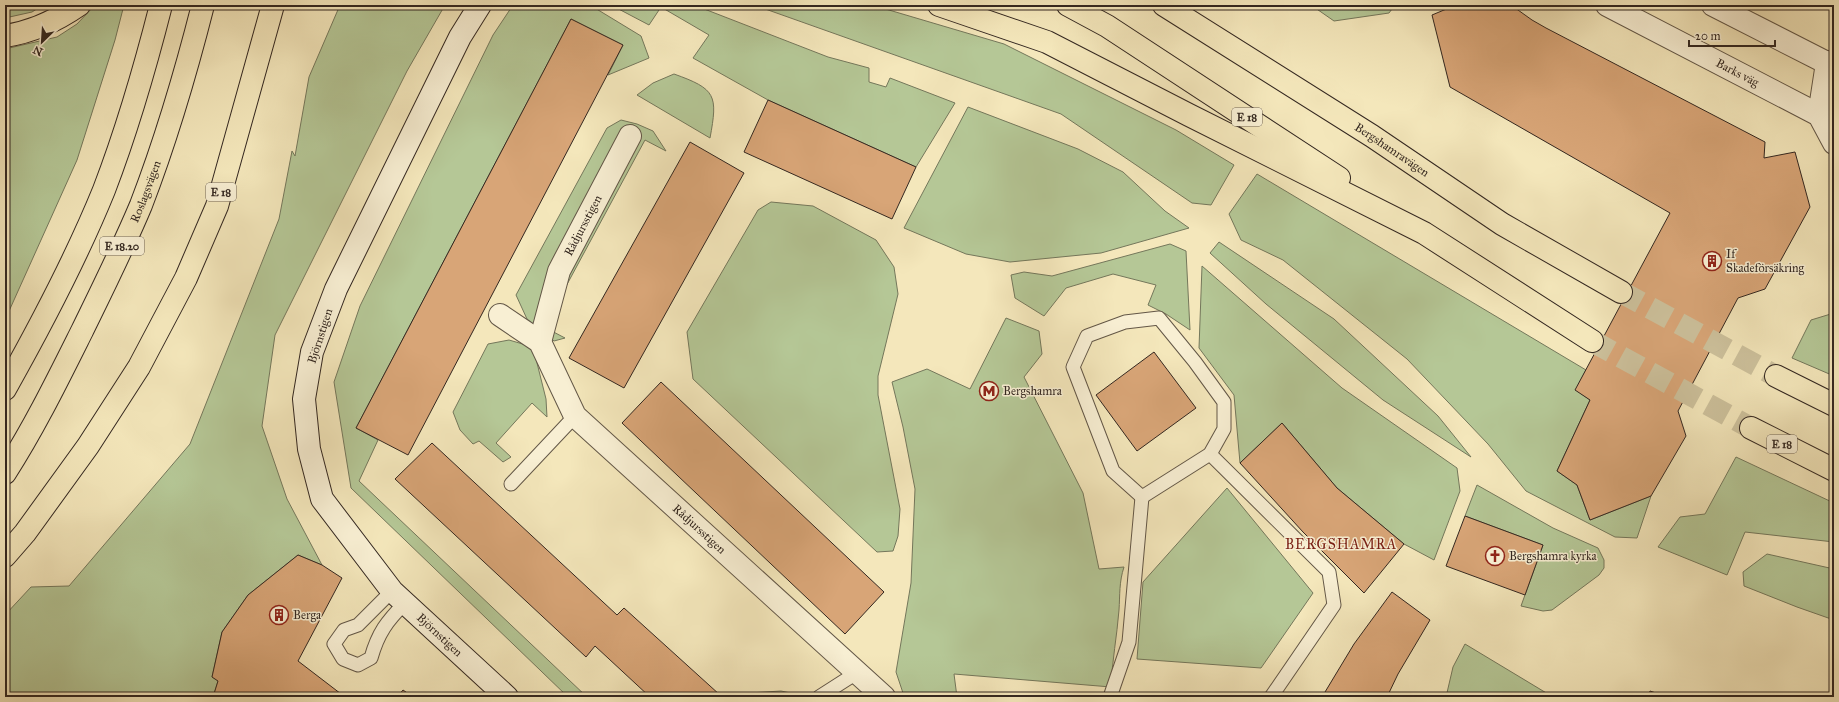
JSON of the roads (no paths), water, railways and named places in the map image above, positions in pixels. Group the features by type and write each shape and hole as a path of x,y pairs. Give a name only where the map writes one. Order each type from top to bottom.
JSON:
{"main road":[{"path":"5,36 20,34 55,21 79,5"},
{"name":"E 18.20","path":"5,389 30,345 72,262 104,190 130,116 162,5"},
{"name":"Roslagsvägen","path":"5,473 16,456 64,368 141,205 186,70 203,5"},
{"name":"E 18","path":"5,556 25,533 88,446 139,367 186,278 217,206 273,5"},
{"path":"939,5 1047,42 1424,233"},
{"name":"E 18","path":"1068,5 1106,26 1592,341"},
{"name":"Bergshamravägen","path":"1164,5 1372,136 1502,224 1621,292"},
{"path":"1776,376 1834,405"},
{"name":"E 18","path":"1751,428 1834,470"}],"street":[{"name":"Björnstigen","path":"480,5 460,37 336,289 312,352 304,399 309,449 322,499 398,597 507,697"},
{"name":"Barks väg","path":"1607,5 1819,115"},
{"path":"1713,5 1831,62 1819,115 1834,143"},
{"name":"Rådjursstigen","path":"630,136 559,271 540,342 575,416 884,697"},
{"path":"500,315 540,342"}],"lane":[{"path":"1159,318 1195,362 1224,402 1224,429 1210,454 1142,497 1113,471 1073,367 1087,336 1125,322 1159,318"},
{"path":"511,484 575,416"},
{"path":"1210,454 1329,572 1334,604 1270,697"},
{"path":"1110,697 1130,642 1142,497"},
{"path":"398,597 391,617 376,639 371,658 358,665 343,659 334,644 344,630 358,625 398,597"},
{"path":"819,697 858,672"}],"tunnel":[{"path":"1621,292 1776,376"},
{"path":"1592,341 1751,428"}],"place":[{"name":"If Skadeförsäkring","path":"1712,261"},
{"name":"Bergshamra","path":"989,391"},
{"name":"Bergshamra kyrka","path":"1495,556"},
{"name":"Berga","path":"279,615"}],"district":[{"name":"BERGSHAMRA","path":"1341,544"}]}
